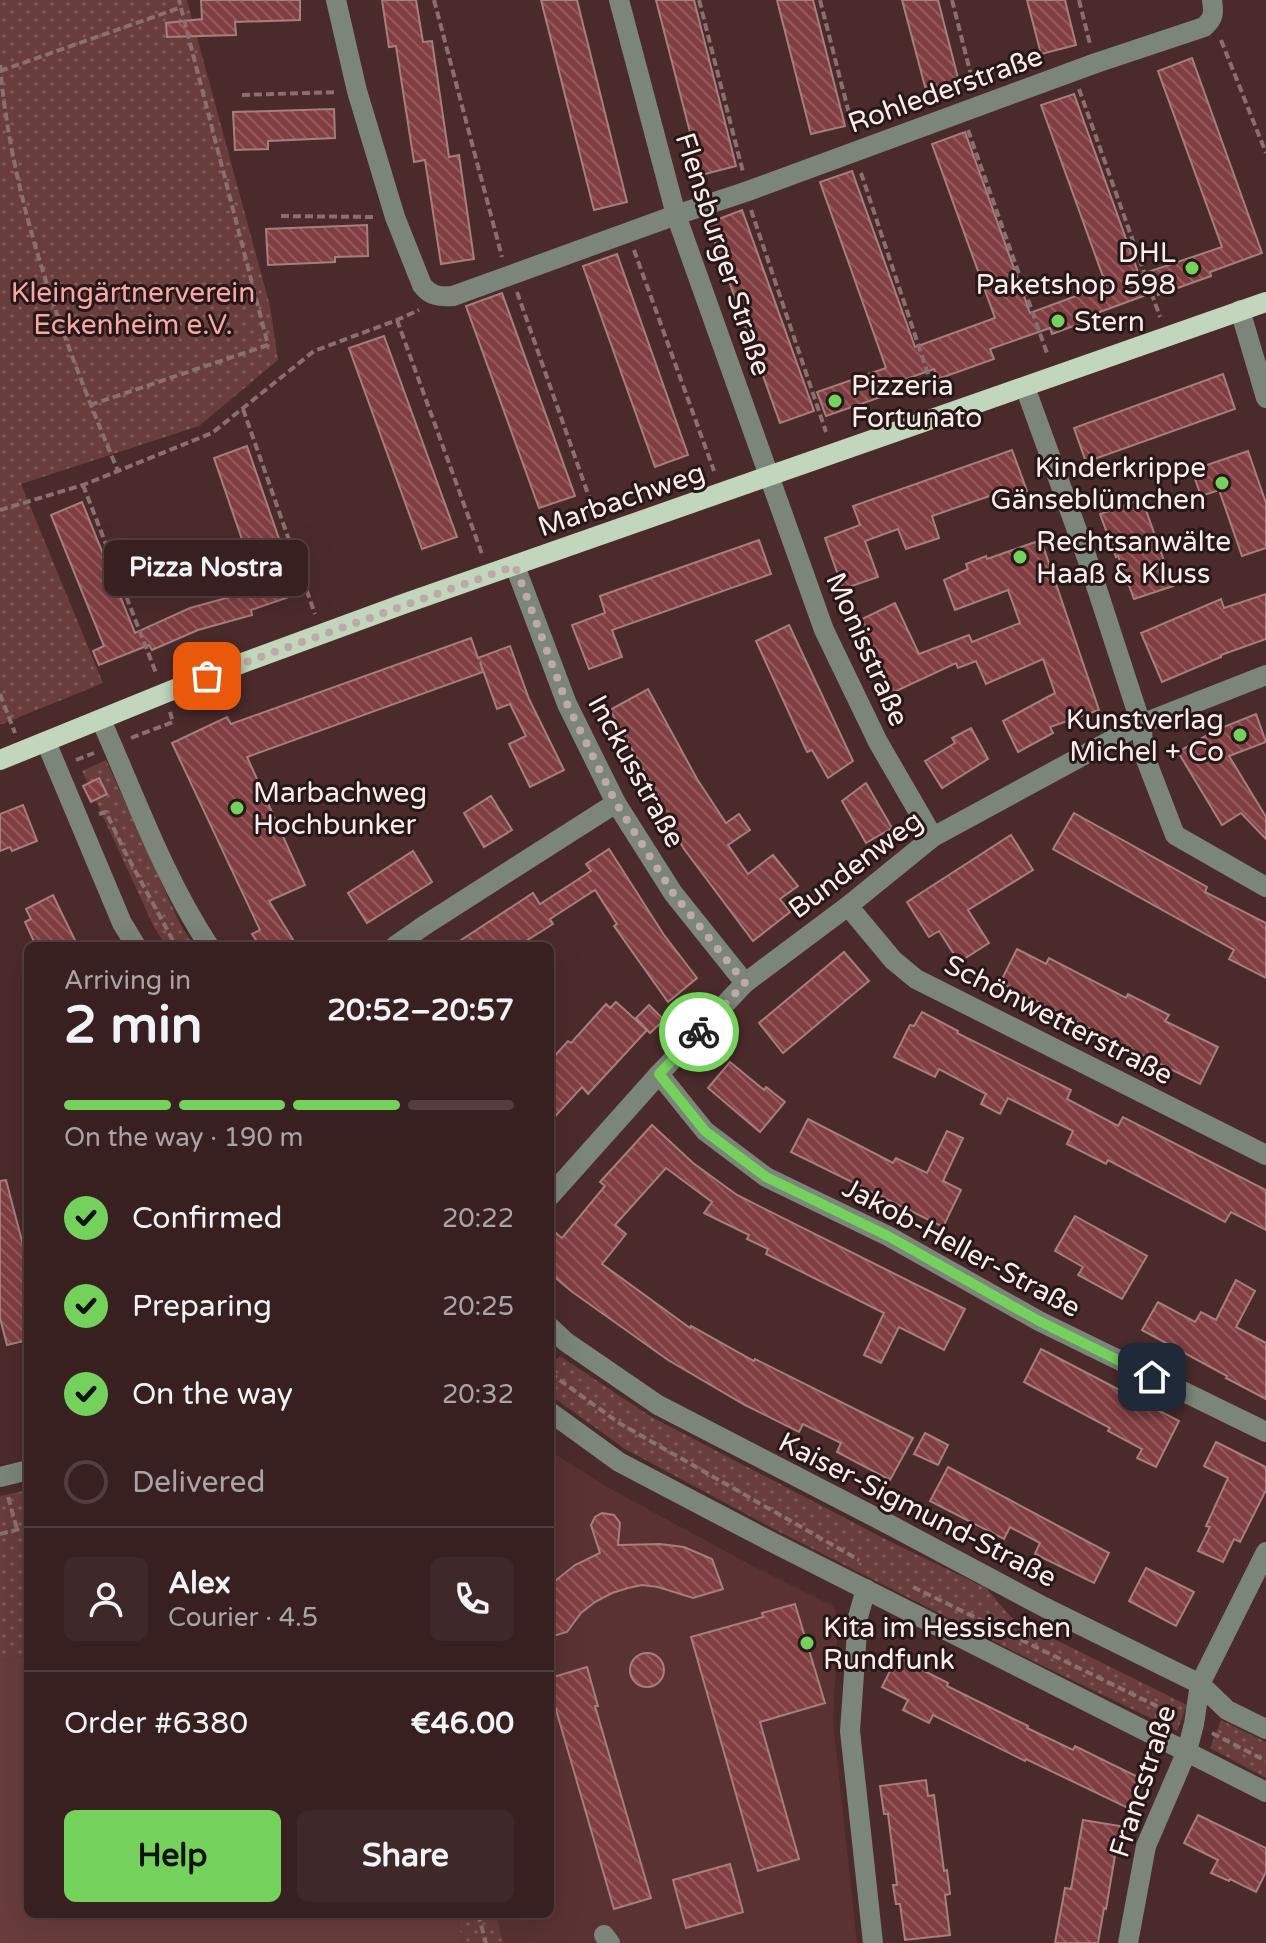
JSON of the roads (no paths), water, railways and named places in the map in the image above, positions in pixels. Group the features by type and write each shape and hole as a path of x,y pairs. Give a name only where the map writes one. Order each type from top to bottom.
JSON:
{"main road":[{"name":"Marbachweg","path":"0,760 207,676 1266,302"}],"street":[{"name":"Rohlederstraße","path":"336,0 357,91 395,217 422,285 427,292 436,296 453,296 1096,63 1204,27 1212,10"},
{"name":"Flensburger Straße","path":"619,0 676,215 770,476"},
{"path":"1240,310 1266,398"},
{"path":"1025,387 1087,558 1141,724 1145,757 1175,835 1266,887"},
{"name":"Monisstraße","path":"770,476 824,630 878,742 933,837"},
{"name":"Inckusstraße","path":"515,566 567,704 616,803 673,893 745,983"},
{"name":"Bundenweg","path":"554,1192 745,983 933,837 1141,724 1266,675"},
{"path":"101,720 141,817 192,920 206,942"},
{"path":"46,742 122,923 134,942"},
{"path":"401,942 616,803"},
{"name":"Schönwetterstraße","path":"848,906 893,960 916,979 1266,1155"},
{"name":"Jakob-Heller-Straße","path":"659,1074 705,1131 766,1177 888,1236 1039,1321 1266,1432"},
{"name":"Kaiser-Sigmund-Straße","path":"558,1342 658,1405 1044,1607 1200,1684 1227,1710 1266,1729"},
{"path":"554,1415 619,1462 1266,1792"},
{"path":"1,1473 24,1470"},
{"name":"Francstraße","path":"1128,1943 1146,1846 1187,1751 1200,1684 1266,1552"},
{"path":"866,1589 858,1617 850,1731 873,1943"}],"place":[{"name":"DHL Paketshop 598","path":"1192,268"},
{"name":"Stern","path":"1058,321"},
{"name":"Pizzeria Fortunato","path":"835,401"},
{"name":"Kinderkrippe Gänseblümchen","path":"1222,483"},
{"name":"Rechtsanwälte Haaß & Kluss","path":"1020,557"},
{"name":"Pizza Nostra","path":"207,676"},
{"name":"Kunstverlag Michel + Co","path":"1240,735"},
{"name":"Marbachweg Hochbunker","path":"237,808"},
{"name":"Kita im Hessischen Rundfunk","path":"807,1643"}],"park label":[{"name":"Kleingärtnerverein Eckenheim e.V.","path":"133,308"}]}
